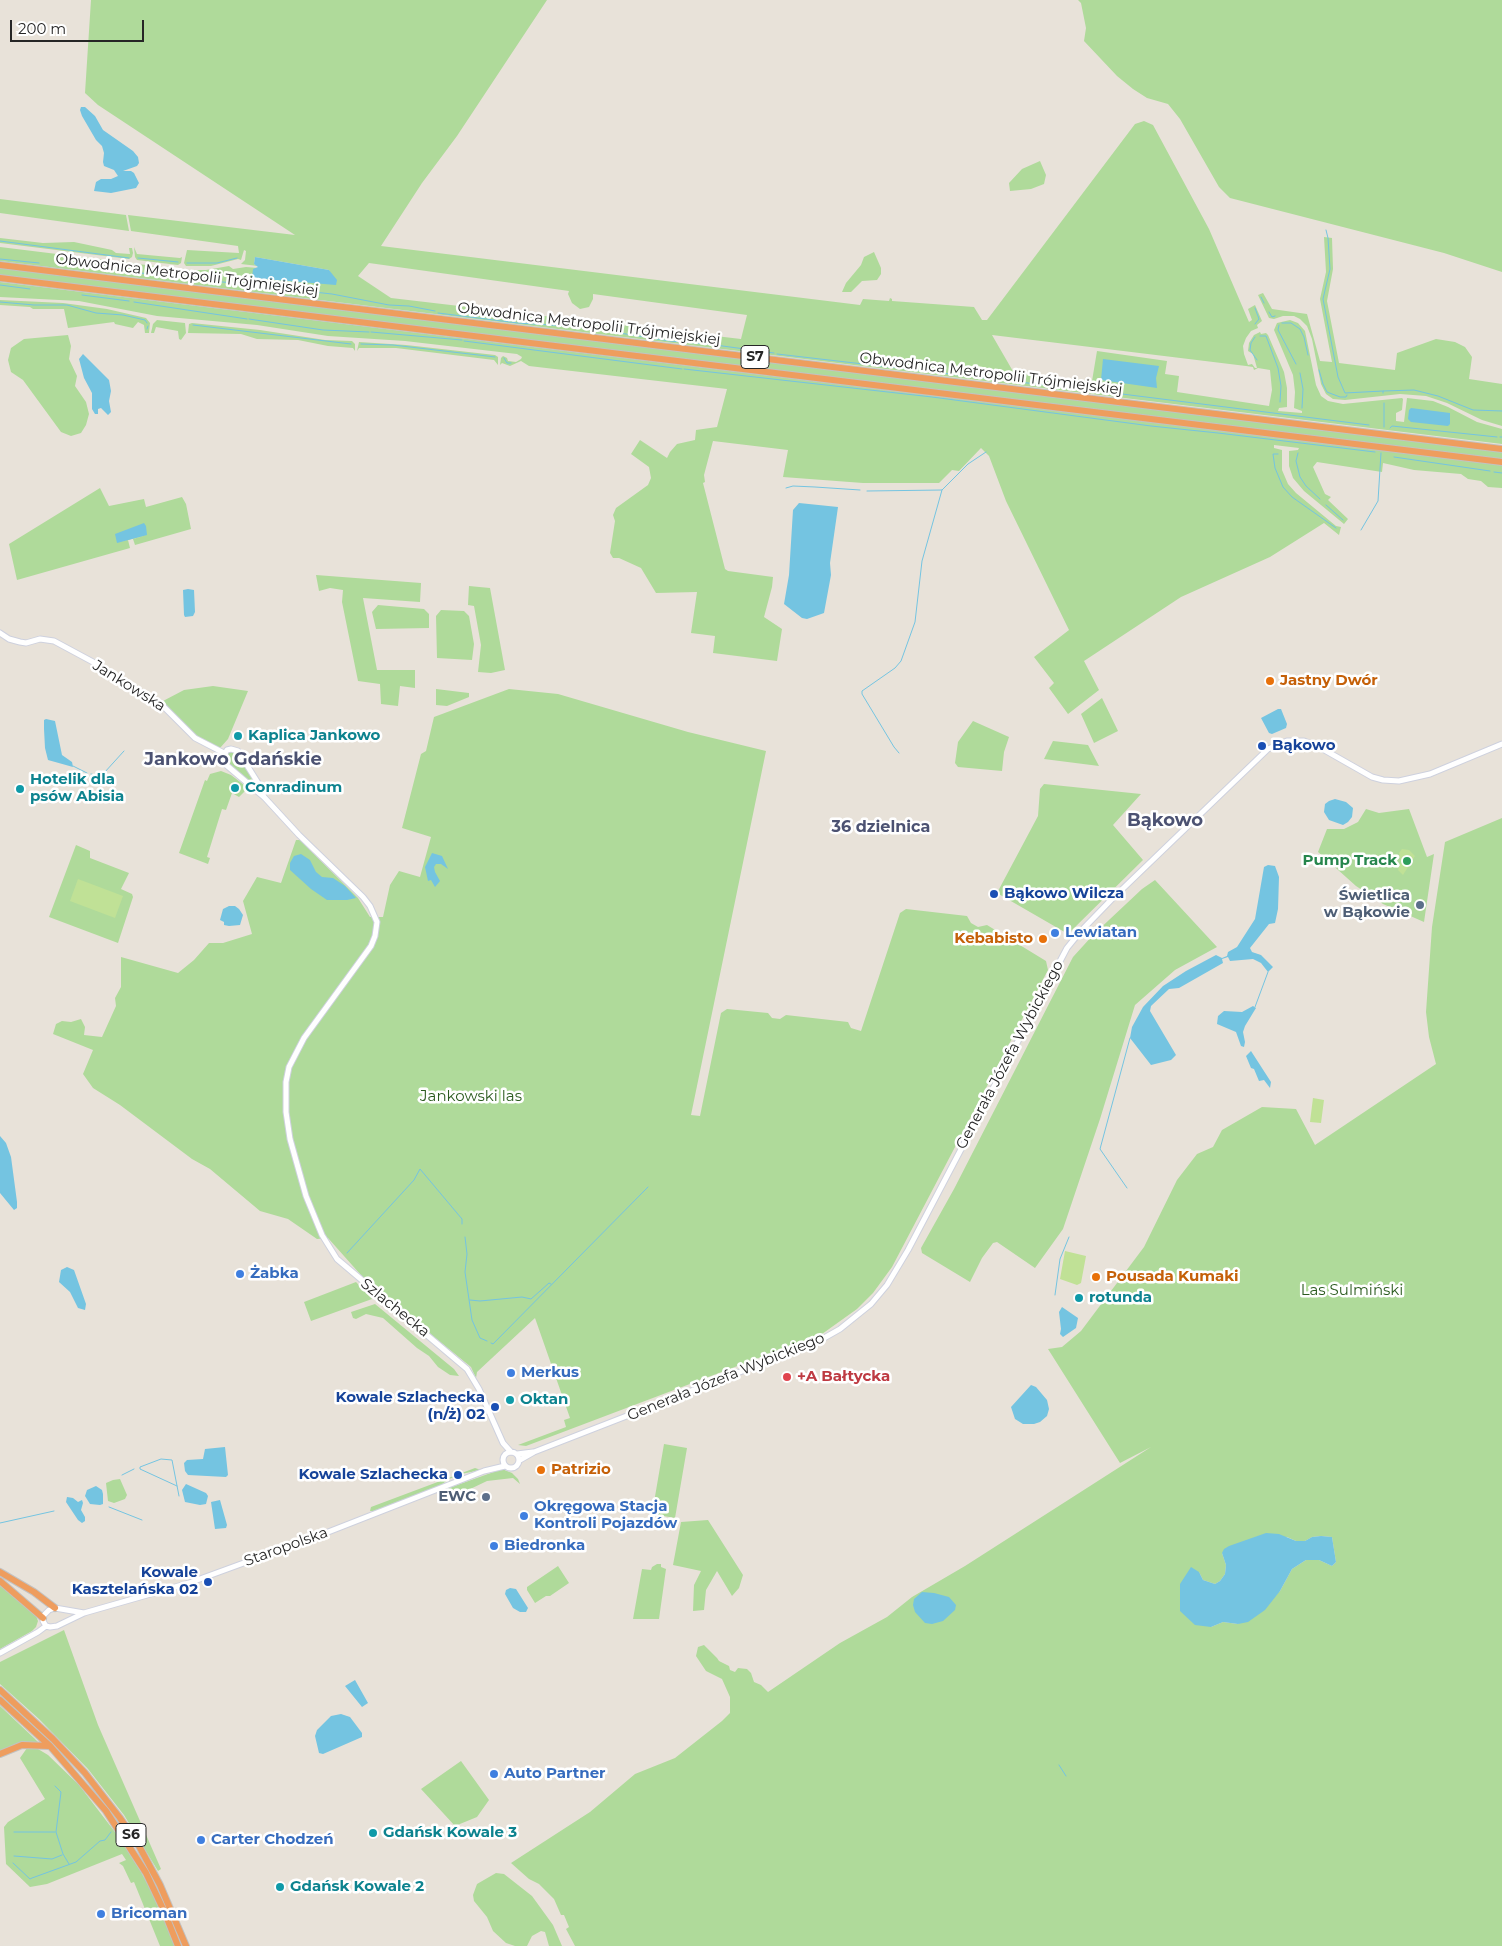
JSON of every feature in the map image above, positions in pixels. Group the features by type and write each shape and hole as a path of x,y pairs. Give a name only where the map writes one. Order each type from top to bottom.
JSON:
{"highway":[{"name":"Obwodnica Metropolii Trójmiejskiej","path":"0,265 1502,449"},
{"name":"Obwodnica Metropolii Trójmiejskiej","path":"0,278 1502,462"},
{"path":"0,1572 58,1609"},
{"path":"0,1581 43,1618"},
{"name":"S6","path":"0,1690 53,1739 85,1773 120,1818 139,1846 160,1885 186,1946"},
{"name":"S6","path":"0,1700 50,1746 91,1792 123,1834 146,1873 178,1946"},
{"path":"0,1754 22,1745 50,1746"}],"main road":[{"name":"Jankowska","path":"0,633 14,641 26,643 47,639 93,662 122,682 160,703 195,738 224,753 226,750 231,749 238,751 252,772"},
{"name":"Generała Józefa Wybickiego","path":"520,1460 534,1452 817,1342 840,1329 871,1304 887,1286 908,1250 1067,948 1112,900 1268,749 1287,741 1304,741 1321,748 1372,777 1399,782 1430,774 1502,744"},
{"path":"224,753 225,764 264,797"},
{"path":"242,780 252,772 264,797"},
{"name":"Szlachecka","path":"264,797 299,835 363,897 374,912 376,922 375,936 368,950 304,1038 289,1067 286,1082 286,1112 297,1167 314,1216 332,1252 346,1268 419,1327 467,1370 479,1389 503,1443 511,1452"},
{"name":"Szlachecka","path":"503,1443 504,1460"},
{"path":"511,1452 517,1454 520,1460 518,1465 509,1469 504,1460 511,1452"},
{"name":"Generała Józefa Wybickiego","path":"517,1454 534,1452"},
{"name":"Staropolska","path":"63,1622 84,1613 202,1578 323,1534 484,1471 504,1460"},
{"path":"0,1653 46,1626 52,1627 63,1622 64,1615 58,1609 46,1613 43,1618 46,1626"},
{"name":"Staropolska","path":"58,1609 84,1613"}],"green space":[{"path":"91,0 547,0 381,246 860,305 863,299 889,301 890,298 892,301 974,307 982,320 987,320 1135,124 1144,121 1153,125 1209,229 1249,322 1252,320 1248,309 1255,305 1262,321 1257,325 1258,328 1251,331 1246,338 1243,346 1244,354 1248,365 1252,364 1257,368 1253,354 1248,351 1249,343 1254,335 1260,332 1261,334 1266,333 1268,335 1284,372 1287,388 1287,407 1279,408 1278,411 1302,413 1302,411 1294,408 1293,375 1274,330 1277,323 1290,320 1298,323 1305,331 1316,385 1321,396 1328,401 1343,404 1402,398 1402,410 1396,413 1396,421 1404,422 1407,398 1433,401 1477,422 1502,429 1502,444 0,261 0,247 187,270 206,270 229,266 233,269 258,268 252,278 336,284 329,270 255,257 254,264 258,266 241,264 245,260 246,251 244,250 241,260 238,259 211,266 186,266 184,263 187,250 239,253 238,246 131,231 128,215 295,235 98,105 85,93","holes":["369,263 569,291 568,294 572,303 580,309 589,307 593,294 747,315 741,339 391,298 358,276","992,335 1246,366 1253,367 1254,370 1258,368 1270,370 1272,390 1269,406 1177,392 1179,376 1165,374 1167,361 1097,351 1092,381 1014,373"]},
{"path":"1078,0 1502,0 1502,272 1444,253 1230,198 1219,187 1180,119 1168,104 1147,98 1133,89 1117,76 1084,41 1086,28 1081,3"},
{"path":"1040,161 1046,175 1044,184 1031,189 1010,191 1009,183 1022,169"},
{"path":"0,199 126,215 129,231 0,213"},
{"path":"1324,237 1332,238 1333,269 1327,301 1339,363 1395,370 1397,353 1436,339 1455,342 1465,347 1472,357 1469,379 1502,384 1502,426 1482,420 1447,403 1426,396 1400,394 1345,400 1333,399 1326,394 1321,384 1312,339 1307,326 1294,316 1269,318 1258,295 1263,293 1272,309 1307,314 1320,361 1332,362 1320,299 1326,272"},
{"path":"0,238 43,243 74,242 112,250 116,253 130,254 129,248 132,248 133,253 129,259 0,243"},
{"path":"134,247 137,254 182,257 181,263 178,265 137,260"},
{"path":"874,252 881,268 881,274 877,280 862,281 851,292 842,292 846,283 861,265 864,257"},
{"path":"0,267 1502,451 1502,459 0,275"},
{"path":"0,282 1502,465 1502,488 1488,487 1481,481 1468,479 1461,474 1414,470 1383,463 1382,472 1317,462 1313,467 1325,494 1331,497 1328,500 1348,519 1344,524 1304,491 1293,478 1289,466 1289,451 1298,450 1299,448 1274,445 1274,448 1282,450 1282,470 1288,484 1296,493 1336,526 1341,527 1339,535 1324,523 1270,557 1181,597 1084,661 1099,690 1068,714 1049,688 1054,683 1034,657 1069,630 1006,501 989,456 981,448 959,471 952,470 939,483 863,483 783,477 788,450 713,441 704,475 705,482 703,483 725,569 773,577 764,617 782,629 777,661 713,653 715,636 691,633 697,592 656,593 641,568 619,558 613,558 610,553 615,521 613,515 616,508 648,485 651,478 649,467 631,454 640,440 667,458 677,444 695,440 696,430 717,427 727,389 529,366 521,361 510,366 502,363 500,365 503,356 508,361 516,362 521,359 522,357 517,354 405,341 328,336 257,325 157,316 79,301 0,297"},
{"path":"0,300 63,303 107,309 146,318 150,323 149,333 145,333 144,325 138,322 133,328 115,324 114,322 68,328 64,309 33,309 30,307 0,305"},
{"path":"157,320 185,323 186,333 181,340 179,339 178,331 156,327 154,333 151,333 153,324"},
{"path":"189,324 260,330 325,340 352,341 355,344 355,351 353,348 328,346 298,340 257,339 241,334 188,333"},
{"path":"68,335 71,346 69,359 77,376 75,386 86,402 89,414 86,425 81,433 71,436 61,432 23,380 11,372 8,360 11,348 24,339"},
{"path":"359,342 495,355 498,357 498,365 494,360 396,348 359,348 357,351"},
{"path":"100,488 109,506 144,499 146,507 182,497 186,504 191,529 135,545 133,539 147,535 128,540 130,548 17,580 9,544"},
{"path":"316,575 421,583 420,602 363,598 377,670 415,670 415,688 400,686 398,706 381,704 380,684 358,681 342,602 343,590 330,588 319,591"},
{"path":"469,586 490,588 505,670 491,673 478,672 481,645 474,606 468,605"},
{"path":"378,605 424,609 429,614 429,628 376,629 372,612"},
{"path":"441,610 464,611 469,616 474,644 472,660 437,658 436,616"},
{"path":"213,686 248,691 228,739 220,748 190,732 163,701 184,690"},
{"path":"436,689 469,693 469,697 447,706 436,705"},
{"name":"Jankowski las","path":"509,689 558,694 688,732 766,751 691,1115 700,1116 721,1013 727,1009 768,1013 772,1018 780,1019 786,1015 848,1022 851,1028 861,1031 900,913 906,909 967,916 971,923 978,927 987,925 1046,961 1048,970 892,1267 873,1293 857,1309 822,1334 526,1446 518,1445 566,1427 564,1420 570,1418 535,1318 477,1372 476,1378 471,1367 368,1283 328,1238 317,1239 288,1219 260,1211 210,1169 192,1159 120,1105 93,1088 83,1074 93,1050 53,1034 56,1024 62,1021 71,1022 81,1019 85,1027 84,1035 102,1037 116,1006 115,998 121,987 121,957 178,973 194,960 209,943 223,943 252,934 243,901 257,877 281,883 296,840 300,840 358,898 370,917 383,917 390,885 399,871 420,877 431,837 402,828 421,754 426,751 434,717"},
{"path":"1102,698 1118,731 1094,743 1081,714"},
{"path":"973,721 1009,737 1004,752 1002,771 958,767 955,763 958,742"},
{"path":"1053,741 1088,745 1099,766 1044,759"},
{"path":"229,752 237,753 263,794 228,764 226,757"},
{"path":"221,771 231,775 248,788 239,797 232,793 226,810 222,809 207,857 210,858 208,864 179,853 205,780 207,781 210,774"},
{"path":"1044,784 1141,794 1113,825 1143,860 1068,934 997,893 1038,816 1040,789"},
{"path":"1366,809 1379,813 1409,809 1427,857 1434,854 1424,922 1383,904 1356,886 1318,852 1327,829 1344,829 1358,822"},
{"name":"Las Sulmiński","path":"1502,818 1502,1946 575,1946 566,1929 569,1927 564,1915 561,1915 554,1899 539,1884 529,1879 511,1863 590,1812 635,1774 675,1758 730,1713 730,1697 722,1679 706,1671 696,1656 698,1647 704,1645 719,1661 729,1666 730,1670 735,1672 738,1668 747,1669 751,1673 754,1682 761,1685 768,1692 840,1643 887,1617 912,1597 965,1566 1151,1447 1120,1463 1048,1349 1062,1347 1081,1331 1144,1247 1177,1180 1197,1154 1213,1147 1222,1130 1262,1107 1296,1109 1315,1145 1436,1064 1429,1037 1426,1012 1432,927 1445,842","holes":["1287,1537 1296,1541 1305,1541 1312,1537 1332,1537 1336,1562 1332,1566 1319,1560 1306,1560 1292,1569 1280,1591 1238,1624 1223,1622 1211,1627 1199,1572 1203,1580 1215,1584 1220,1581 1225,1574 1226,1565 1222,1553"]},
{"path":"76,845 90,851 90,858 129,873 121,889 132,894 133,897 118,943 49,917"},
{"name":"Pump Track","path":"1402,849 1409,850 1415,856 1403,875 1398,870 1401,862 1399,853"},
{"path":"78,879 123,896 115,918 70,901"},
{"path":"1155,880 1217,947 1175,970 1135,1005 1100,1119 1063,1229 1035,1268 997,1242 993,1243 982,1258 970,1282 922,1253 921,1248 954,1189 1073,957 1093,935 1142,889"},
{"path":"1313,1098 1324,1100 1321,1123 1310,1122"},
{"path":"1065,1251 1086,1256 1081,1283 1077,1285 1060,1279"},
{"path":"356,1282 372,1299 311,1321 304,1302"},
{"path":"375,1304 454,1369 459,1376 450,1375 438,1367 429,1356 383,1318 366,1314 356,1319 353,1318 351,1312"},
{"path":"664,1444 687,1448 675,1518 652,1514"},
{"path":"475,1468 481,1470 461,1474 441,1485 370,1511 371,1507"},
{"path":"502,1469 512,1473 520,1484 513,1478 487,1481 464,1492 446,1489"},
{"path":"120,1479 127,1495 125,1499 114,1503 108,1501 106,1483"},
{"path":"708,1520 743,1575 739,1588 732,1596 717,1571 706,1590 704,1610 693,1611 694,1585 701,1571 673,1565 681,1522"},
{"path":"657,1564 661,1564 661,1567 666,1569 659,1619 633,1619 642,1569 651,1570"},
{"path":"558,1566 569,1583 550,1596 546,1596 535,1603 527,1587"},
{"path":"0,1583 36,1616 38,1621 32,1631 0,1649"},
{"path":"64,1630 98,1725 161,1869 158,1871 124,1815 88,1769 39,1719 0,1684 0,1662"},
{"path":"0,1706 34,1738 40,1744 0,1752"},
{"path":"27,1748 38,1749 48,1755 79,1785 118,1836 141,1872 158,1904 175,1946 160,1946 134,1882 131,1883 123,1866 119,1863 126,1860 122,1854 47,1884 30,1887 6,1864 4,1827 8,1822 45,1799 20,1758"},
{"path":"461,1761 489,1800 477,1817 455,1826 421,1789"},
{"path":"496,1873 504,1874 532,1896 553,1925 562,1946 549,1946 545,1932 541,1931 532,1936 527,1946 515,1946 506,1943 493,1931 487,1917 474,1901 473,1895 477,1884"}],"water":[{"path":"81,107 85,107 95,116 103,130 133,151 138,157 139,163 137,166 123,171 134,173 139,183 136,188 111,193 94,191 96,182 101,179 111,179 118,176 114,170 104,166 102,146 96,140 82,116"},
{"path":"255,257 329,270 337,280 336,285 252,278 253,269 258,267 254,264"},
{"path":"83,354 109,380 111,412 108,415 101,408 98,409 98,414 95,414 92,409 92,393 84,378 79,359"},
{"path":"1103,359 1159,366 1156,378 1157,388 1101,380"},
{"path":"1411,408 1450,413 1450,424 1448,426 1411,422 1408,419"},
{"path":"799,503 838,507 830,563 831,575 824,613 807,619 802,618 784,604 789,575 793,510"},
{"path":"144,523 147,535 117,543 115,534"},
{"path":"183,590 194,590 195,612 193,616 185,617"},
{"path":"1281,709 1287,724 1286,728 1272,734 1269,733 1261,718"},
{"path":"44,720 55,721 62,755 72,762 73,767 48,760 44,729"},
{"path":"1335,799 1346,802 1353,808 1352,817 1343,825 1329,820 1324,812 1325,804"},
{"path":"432,853 442,856 448,869 441,864 436,864 434,867 435,872 440,881 435,887 431,880 428,881 425,867"},
{"path":"301,854 310,860 316,872 322,877 333,878 345,886 356,898 327,900 311,889 290,870 290,863 294,856"},
{"path":"1268,865 1275,866 1279,877 1278,909 1275,923 1269,924 1250,948 1252,952 1261,955 1273,967 1268,972 1261,963 1253,959 1230,961 1228,957 1222,959 1223,963 1179,988 1169,989 1151,1006 1150,1011 1176,1055 1171,1060 1151,1065 1130,1038 1132,1027 1143,1007 1163,986 1186,971 1216,955 1222,958 1227,956 1228,952 1237,947 1255,919 1264,867"},
{"path":"235,906 243,915 240,925 224,925 224,922 220,920 223,909"},
{"path":"1253,1006 1256,1008 1243,1032 1244,1047 1241,1046 1236,1032 1217,1024 1218,1016 1224,1011 1242,1012"},
{"path":"1251,1051 1271,1082 1270,1088 1264,1080 1259,1081 1254,1069 1251,1068 1246,1056"},
{"path":"0,1136 6,1143 11,1157 17,1202 17,1208 14,1210 0,1193"},
{"path":"67,1267 74,1270 86,1304 85,1310 78,1308 70,1292 59,1282 61,1270"},
{"path":"1062,1307 1078,1318 1076,1328 1063,1337 1060,1334 1059,1312"},
{"path":"1031,1385 1036,1387 1047,1400 1049,1409 1047,1416 1040,1422 1023,1424 1015,1419 1011,1407"},
{"path":"225,1447 228,1475 226,1477 188,1475 185,1471 184,1463 187,1460 203,1459 205,1449"},
{"path":"186,1484 206,1493 208,1496 206,1504 200,1505 185,1502 182,1490"},
{"path":"96,1486 102,1490 103,1494 103,1504 100,1505 90,1504 85,1496 87,1490"},
{"path":"67,1497 73,1498 78,1502 82,1500 81,1510 85,1521 82,1523 66,1502"},
{"path":"220,1500 227,1525 226,1528 215,1529 211,1502"},
{"path":"1266,1533 1279,1534 1296,1541 1305,1541 1312,1537 1321,1536 1332,1537 1336,1562 1332,1566 1319,1560 1306,1560 1292,1569 1280,1591 1265,1610 1248,1622 1238,1624 1223,1622 1211,1627 1195,1625 1180,1611 1180,1584 1191,1567 1199,1572 1203,1580 1215,1584 1225,1574 1226,1565 1222,1553 1224,1549"},
{"path":"510,1588 516,1589 528,1608 526,1612 520,1612 513,1608 505,1594 506,1590"},
{"path":"922,1592 949,1597 956,1605 955,1610 943,1621 932,1624 925,1623 915,1612 913,1605 914,1599"},
{"path":"355,1680 368,1703 362,1707 345,1686"},
{"path":"341,1714 350,1717 362,1733 362,1737 323,1754 319,1753 315,1736 317,1730 331,1716"}],"waterway":[{"path":"1326,230 1330,269 1323,299 1338,377 1345,393 1383,391"},
{"path":"0,241 129,258"},
{"path":"138,258 178,262"},
{"path":"187,263 217,263 237,258"},
{"path":"0,259 39,263"},
{"path":"95,268 332,294 389,305 409,306 435,311"},
{"path":"0,285 30,289"},
{"path":"82,295 129,301"},
{"path":"1261,297 1264,303"},
{"path":"0,302 67,305 96,313 123,315 145,320 147,323"},
{"path":"134,302 247,319"},
{"path":"1255,308 1259,319 1255,324"},
{"path":"1269,312 1272,317 1275,316"},
{"path":"438,313 518,323 582,327 670,341 774,353"},
{"path":"249,319 323,330 369,332"},
{"path":"1282,323 1291,323 1300,329 1308,355"},
{"path":"193,325 351,344"},
{"path":"1279,325 1278,330 1296,364"},
{"path":"371,332 462,340"},
{"path":"1260,336 1266,336 1278,368 1281,386 1280,402"},
{"path":"1255,337 1251,343 1250,350 1257,360"},
{"path":"464,341 682,369"},
{"path":"361,344 393,345 495,357"},
{"path":"777,354 1369,425"},
{"path":"504,358 507,363 511,363"},
{"path":"684,369 932,397 1151,426 1375,452"},
{"path":"1319,370 1327,392 1340,397 1346,397 1347,395"},
{"path":"1300,373 1303,389 1302,408"},
{"path":"1383,393 1383,391 1414,390 1438,396 1473,410 1502,411"},
{"path":"1384,403 1384,427"},
{"path":"1390,428 1392,426 1497,437"},
{"path":"867,491 942,490 968,464 986,452"},
{"path":"1298,453 1296,461 1300,477 1306,486 1320,499"},
{"path":"1361,530 1378,501 1381,453"},
{"path":"1278,454 1273,454 1275,468 1283,487 1292,497 1336,528"},
{"path":"1394,457 1490,471"},
{"path":"1494,472 1502,473"},
{"path":"786,488 793,486 860,490"},
{"path":"899,753 862,694 862,691 895,668 901,661 915,622 922,561 942,490"},
{"path":"1326,505 1343,520"},
{"path":"91,774 99,776 104,773 124,751"},
{"path":"73,766 87,773"},
{"path":"1255,1007 1268,972"},
{"path":"1127,1188 1100,1149 1130,1038"},
{"path":"347,1253 414,1180 420,1169 462,1219 462,1224"},
{"path":"491,1343 493,1344 648,1187"},
{"path":"465,1237 467,1254 465,1272 472,1320 480,1338 487,1341"},
{"path":"1055,1295 1060,1259 1069,1237"},
{"path":"470,1300 480,1301 522,1297 531,1299 549,1283 551,1284"},
{"path":"177,1486 140,1469 140,1467 161,1459 172,1460 179,1496"},
{"path":"122,1475 134,1469"},
{"path":"109,1507 142,1520"},
{"path":"0,1523 54,1511"},
{"path":"1059,1765 1066,1776"},
{"path":"55,1786 61,1792 56,1832 63,1854 69,1864"},
{"path":"14,1832 55,1832"},
{"path":"13,1863 30,1879 76,1862 100,1841 105,1840 111,1832"},
{"path":"14,1856 52,1859 62,1855"}],"place":[{"name":"Jastny Dwór","path":"1270,681"},
{"name":"Kaplica Jankowo","path":"238,736"},
{"name":"Bąkowo","path":"1262,746"},
{"name":"Conradinum","path":"235,788"},
{"name":"Hotelik dla psów Abisia","path":"20,789"},
{"name":"Pump Track","path":"1407,861"},
{"name":"Bąkowo Wilcza","path":"994,894"},
{"name":"Świetlica w Bąkowie","path":"1420,905"},
{"name":"Lewiatan","path":"1055,933"},
{"name":"Kebabisto","path":"1043,939"},
{"name":"Żabka","path":"240,1274"},
{"name":"Pousada Kumaki","path":"1096,1277"},
{"name":"rotunda","path":"1079,1298"},
{"name":"Merkus","path":"511,1373"},
{"name":"+A Bałtycka","path":"787,1377"},
{"name":"Oktan","path":"510,1400"},
{"name":"Kowale Szlachecka (n/ż) 02","path":"495,1407"},
{"name":"Patrizio","path":"541,1470"},
{"name":"Kowale Szlachecka","path":"458,1475"},
{"name":"EWC","path":"486,1497"},
{"name":"Okręgowa Stacja Kontroli Pojazdów","path":"524,1516"},
{"name":"Biedronka","path":"494,1546"},
{"name":"Kowale Kasztelańska 02","path":"208,1582"},
{"name":"Auto Partner","path":"494,1774"},
{"name":"Gdańsk Kowale 3","path":"373,1833"},
{"name":"Carter Chodzeń","path":"201,1840"},
{"name":"Gdańsk Kowale 2","path":"280,1887"},
{"name":"Bricoman","path":"101,1914"}],"district":[{"name":"Jankowo Gdańskie","path":"233,760"},
{"name":"Bąkowo","path":"1165,821"},
{"name":"36 dzielnica","path":"881,827"}]}
